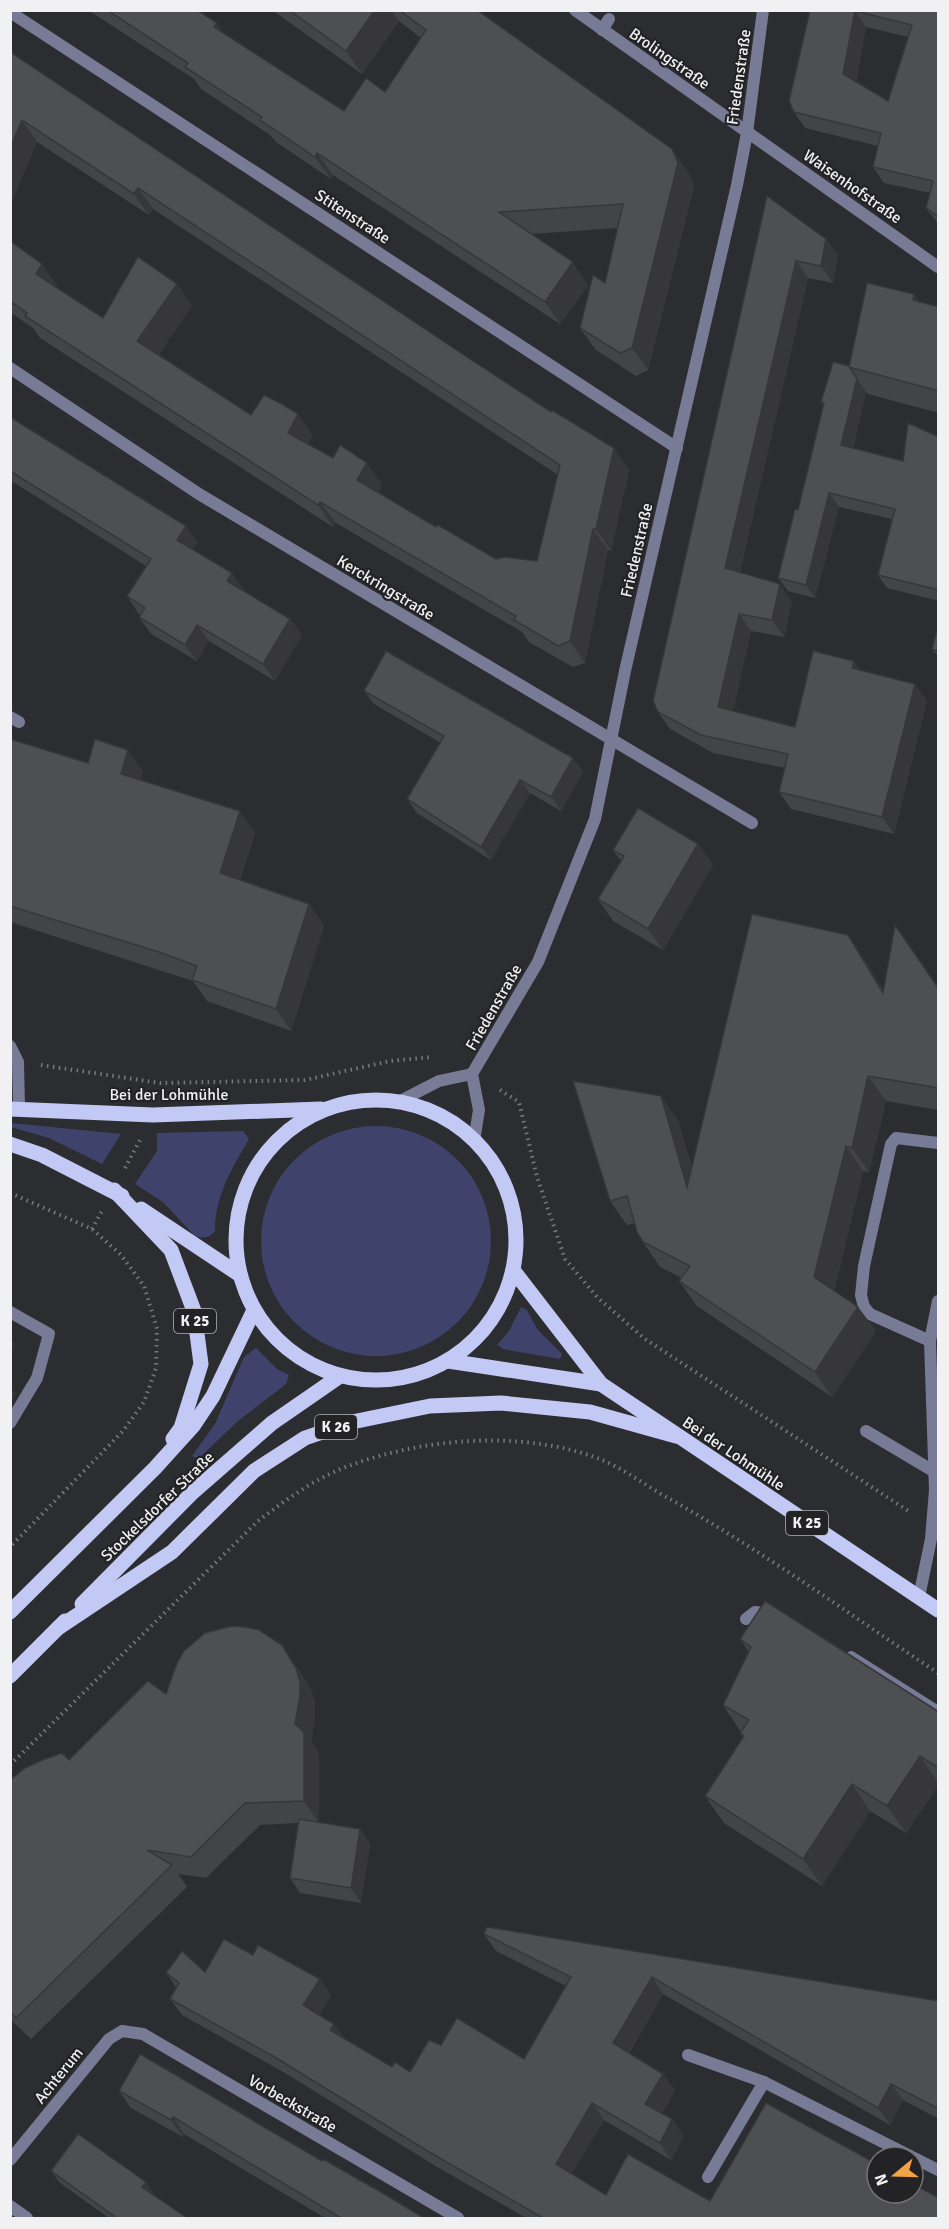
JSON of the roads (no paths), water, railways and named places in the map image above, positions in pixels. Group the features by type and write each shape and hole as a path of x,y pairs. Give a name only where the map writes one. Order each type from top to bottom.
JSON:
{"main road":[{"path":"373,1100 398,1102 423,1108 445,1119 474,1141 496,1169 507,1191 515,1226 513,1270 495,1314 480,1334 448,1361 414,1376 387,1380 340,1376 308,1364 284,1347 254,1310 240,1275 236,1249 236,1223 250,1179 277,1140 300,1122 327,1109 373,1100"},
{"name":"Bei der Lohmühle","path":"15,1108 153,1115 327,1109"},
{"name":"K 25","path":"10,1143 42,1155 114,1190 240,1275"},
{"name":"K 25","path":"114,1190 171,1250 194,1311 201,1364 181,1428 155,1468"},
{"name":"Bei der Lohmühle","path":"513,1270 601,1384 939,1610"},
{"name":"Stockelsdorfer Straße","path":"10,1612 155,1468 193,1426 213,1396 254,1310"},
{"name":"Bei der Lohmühle","path":"448,1361 601,1384"},
{"name":"Stockelsdorfer Straße","path":"10,1676 193,1492 272,1423 340,1376"},
{"name":"K 26","path":"58,1628 172,1552 254,1471 305,1438 352,1422 430,1406 501,1403 590,1412 676,1436"}],"street":[{"name":"Brolingstraße","path":"575,10 605,25 747,133"},
{"name":"Friedenstraße","path":"474,1141 479,1110 472,1074 538,962 595,819 625,671 747,133 763,10"},
{"name":"Stitenstraße","path":"10,12 677,448"},
{"name":"Waisenhofstraße","path":"747,133 939,267"},
{"name":"Kerckringstraße","path":"10,368 200,494 752,823"},
{"path":"10,1046 18,1062 15,1108"},
{"name":"Friedenstraße","path":"398,1102 439,1081 472,1074"},
{"path":"930,1341 870,1314 864,1307 861,1295 864,1266 891,1144 896,1138 939,1143"},
{"path":"919,1597 931,1539 935,1472 930,1341 939,1301"},
{"path":"10,1312 49,1334 37,1378 10,1423"},
{"path":"866,1431 935,1472"},
{"path":"746,1619 755,1612 775,1614 787,1620"},
{"path":"843,1652 939,1712"},
{"name":"Vorbeckstraße","path":"109,2039 122,2031 143,2034 458,2218"},
{"name":"Achterum","path":"10,2160 109,2039"},
{"path":"688,2055 764,2082 939,2170"},
{"path":"708,2177 764,2082"},
{"path":"10,2206 27,2218"}]}
